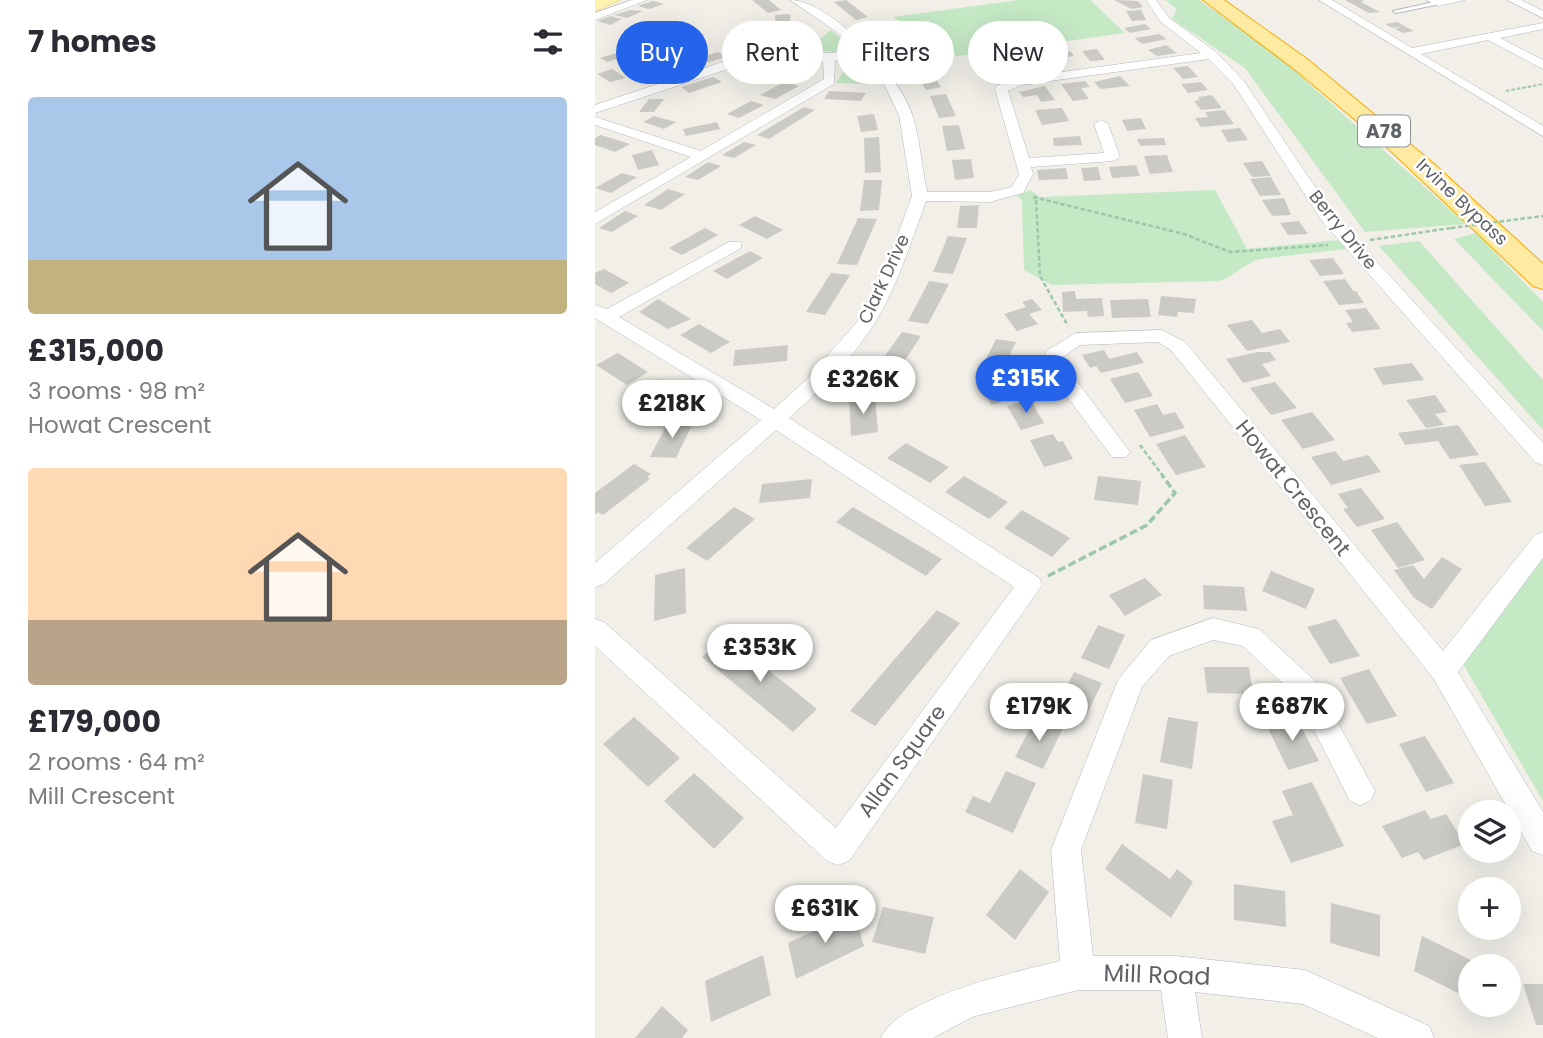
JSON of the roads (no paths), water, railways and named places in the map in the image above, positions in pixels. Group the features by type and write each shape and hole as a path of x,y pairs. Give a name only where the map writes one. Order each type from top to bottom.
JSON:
{"highway":[{"name":"Irvine Bypass","path":"1212,0 1266,36 1396,141 1543,280"},
{"name":"Irvine Bypass","path":"1236,0 1351,81 1475,184"}],"main road":[{"path":"595,6 611,0"}],"street":[{"path":"595,17 642,0"},
{"name":"Clark Drive","path":"795,0 837,27"},
{"name":"Berry Drive","path":"1151,0 1165,20 1212,55 1239,83 1328,218 1543,457"},
{"path":"1324,0 1543,132"},
{"path":"1435,2 1460,0"},
{"path":"1519,1 1543,15"},
{"path":"1411,52 1543,26"},
{"path":"1490,37 1543,65"},
{"path":"595,109 744,60 783,54 805,54 829,60 837,58"},
{"path":"920,196 990,197 1018,190 1026,174 1001,89 1018,82 1212,55"},
{"path":"595,219 829,81 829,60"},
{"name":"Clark Drive","path":"595,576 813,385 865,324 898,256 920,196 907,115 891,84"},
{"path":"595,121 704,156"},
{"path":"1023,163 1113,157 1101,124"},
{"path":"601,313 735,245"},
{"path":"601,313 775,419"},
{"name":"Howat Crescent","path":"1114,446 1053,365 1053,355 1076,339 1161,336 1178,346 1443,671 1543,840"},
{"name":"Allan Square","path":"595,629 838,850 1030,585 775,419"},
{"path":"1443,671 1543,541"},
{"path":"1078,972 1066,850 1131,680 1160,648 1213,629 1250,637 1306,689 1360,791"},
{"name":"Mill Road","path":"898,1038 967,1001 1078,972 1175,972 1305,987 1417,1038"},
{"path":"1175,972 1185,1038"}],"lane":[{"path":"1396,11 1435,2"}]}
